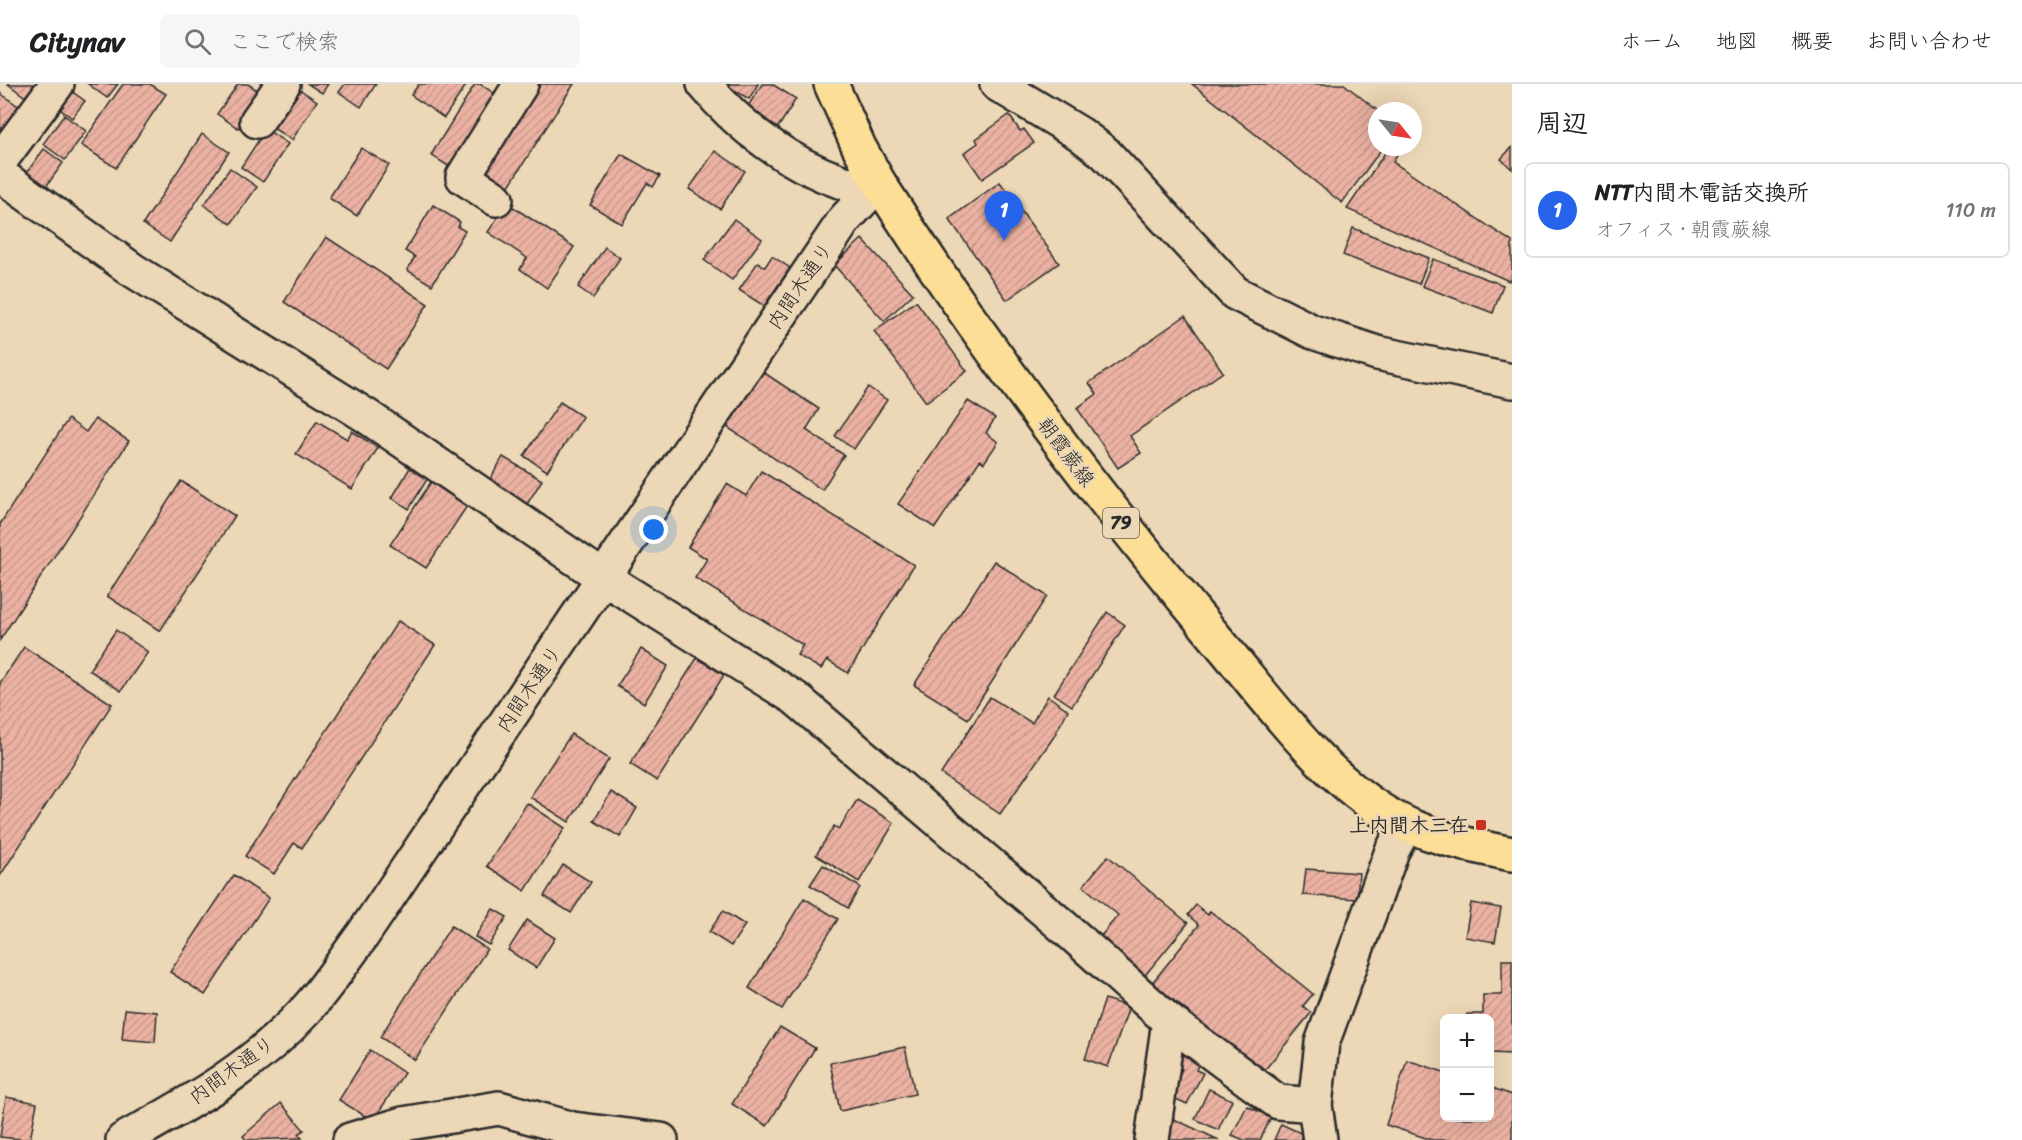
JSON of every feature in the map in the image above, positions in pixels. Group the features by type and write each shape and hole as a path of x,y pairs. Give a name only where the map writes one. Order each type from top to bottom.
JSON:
{"main road":[{"name":"朝霞蕨線","path":"831,84 859,147 879,183 1037,415 1140,547 1295,732 1356,792 1406,825 1425,834 1512,855"}],"street":[{"path":"0,161 57,84"},
{"path":"257,121 283,84"},
{"path":"496,199 463,177 521,84"},
{"path":"704,84 725,108 771,145 844,183 879,183"},
{"path":"997,84 1080,134 1105,153 1235,293 1313,332 1377,353 1512,381"},
{"path":"0,175 130,268 375,422 604,578 795,698 1072,934 1169,1021 1278,1102 1315,1105"},
{"name":"内間木通り","path":"123,1140 208,1093 260,1054 307,1009 362,936 845,219 879,183"},
{"path":"1320,1140 1315,1105 1322,1043 1392,850 1406,825"},
{"path":"1152,1140 1169,1021"},
{"path":"350,1140 402,1124 499,1108 572,1135 662,1140"}],"building":[{"path":"8,84 46,84 32,102"},
{"path":"88,84 118,84 107,98"},
{"path":"123,84 150,84 166,94 116,168 81,145"},
{"path":"238,84 248,84 262,93 238,128 217,114"},
{"path":"308,84 328,84 322,93"},
{"path":"345,84 376,84 361,107 339,92"},
{"path":"419,84 467,84 444,118 411,95"},
{"path":"475,84 480,84 502,98 456,171 431,155"},
{"path":"541,84 574,84 507,189 483,174"},
{"path":"724,84 758,84 749,99"},
{"path":"762,84 772,84 796,99 776,131 745,111"},
{"path":"1192,84 1344,84 1368,103 1368,156 1376,156 1342,203"},
{"path":"296,87 317,101 292,140 271,127"},
{"path":"70,90 85,101 72,118 57,107"},
{"path":"0,93 25,111 0,146"},
{"path":"64,115 86,131 65,160 43,144"},
{"path":"1009,115 1020,131 1024,129 1034,143 982,179 964,153 978,143 976,139"},
{"path":"266,129 288,144 263,182 241,167"},
{"path":"202,134 229,152 170,242 143,224"},
{"path":"1512,147 1512,169 1501,159"},
{"path":"361,148 389,165 357,216 329,198"},
{"path":"44,149 63,163 43,191 24,176"},
{"path":"715,151 745,171 720,209 689,189"},
{"path":"621,154 660,176 653,187 647,183 622,224 590,205"},
{"path":"1383,156 1396,156 1393,162 1512,242 1512,276 1509,281 1347,209"},
{"path":"230,168 257,187 231,224 204,205"},
{"path":"1000,182 1059,263 1007,300 949,219"},
{"path":"507,203 574,247 547,288 520,269 527,258 488,232"},
{"path":"433,205 460,222 458,227 465,231 432,285 407,270 415,257 405,251"},
{"path":"734,219 762,239 732,280 704,260"},
{"path":"1353,228 1429,258 1419,284 1343,255"},
{"path":"326,237 428,304 386,369 284,302"},
{"path":"862,239 913,294 884,321 834,265"},
{"path":"605,247 620,258 593,298 578,287"},
{"path":"772,256 790,268 764,306 739,290 758,262 765,267"},
{"path":"1433,259 1503,285 1493,313 1422,286"},
{"path":"916,301 967,371 926,402 874,331"},
{"path":"1185,316 1223,372 1130,436 1141,453 1118,468 1077,408 1097,394 1089,383"},
{"path":"763,372 819,409 806,430 844,455 822,490 727,427"},
{"path":"868,387 887,400 854,449 835,436"},
{"path":"968,401 995,418 986,433 998,442 984,463 980,460 935,528 898,504"},
{"path":"560,402 583,417 547,471 524,456"},
{"path":"68,419 86,432 95,419 129,441 0,640 0,524"},
{"path":"317,421 347,439 352,431 378,448 352,489 296,454"},
{"path":"503,457 542,480 526,506 488,483"},
{"path":"411,466 429,476 409,509 392,498"},
{"path":"761,471 914,565 848,673 827,660 821,669 797,655 803,645 695,578 707,559 688,547 727,484 746,496"},
{"path":"181,481 235,516 160,631 107,596"},
{"path":"431,482 467,506 426,568 390,545"},
{"path":"994,561 1047,596 968,719 914,685"},
{"path":"1107,612 1125,625 1072,706 1054,694"},
{"path":"398,621 435,645 302,848 294,843 274,874 245,856"},
{"path":"116,630 148,652 121,691 89,670"},
{"path":"24,647 112,704 0,876 0,683"},
{"path":"641,649 668,666 644,703 617,686"},
{"path":"697,658 724,675 657,781 630,764"},
{"path":"1048,696 1068,710 1053,738 1000,814 941,774 990,697 1032,723"},
{"path":"571,734 609,759 569,822 530,797"},
{"path":"611,792 637,808 620,837 594,821"},
{"path":"857,800 894,823 859,882 816,855 834,826 839,829"},
{"path":"527,803 565,828 525,891 487,866"},
{"path":"1108,856 1188,923 1142,979 1097,941 1118,915 1083,886"},
{"path":"563,865 591,882 571,913 544,896"},
{"path":"823,865 860,887 848,908 810,885"},
{"path":"1306,869 1359,873 1357,899 1303,895"},
{"path":"234,875 269,898 205,995 170,972"},
{"path":"804,898 838,919 782,1009 749,988"},
{"path":"1471,903 1501,908 1495,942 1465,937"},
{"path":"1196,905 1208,915 1210,911 1313,994 1303,1006 1311,1013 1263,1072 1152,983 1199,925 1188,915"},
{"path":"493,909 507,917 489,945 475,937"},
{"path":"723,911 745,925 731,946 709,932"},
{"path":"527,920 555,938 536,968 508,950"},
{"path":"451,926 487,949 415,1060 380,1037"},
{"path":"1502,960 1512,960 1512,1054 1494,1053 1494,1014 1483,1014 1483,995 1502,995"},
{"path":"1105,999 1129,1007 1108,1067 1085,1059"},
{"path":"125,1009 157,1012 155,1042 122,1039"},
{"path":"780,1027 815,1048 767,1126 732,1104"},
{"path":"905,1047 915,1094 840,1111 830,1063"},
{"path":"370,1050 404,1073 373,1121 339,1100"},
{"path":"1183,1055 1199,1063 1196,1070 1203,1073 1187,1104 1169,1096 1182,1069 1178,1067"},
{"path":"1407,1060 1440,1071 1440,1122 1494,1122 1494,1088 1512,1095 1512,1140 1432,1140 1386,1125"},
{"path":"1209,1089 1232,1100 1218,1130 1195,1119"},
{"path":"6,1097 37,1103 30,1140 0,1137"},
{"path":"281,1103 304,1130 298,1134 302,1138 246,1140 243,1136"},
{"path":"1247,1106 1271,1117 1260,1140 1244,1140 1232,1135"},
{"path":"1164,1119 1174,1119 1219,1140 1161,1140"},
{"path":"1281,1124 1303,1134 1300,1140 1274,1140"}],"place":[{"name":"NTT内間木電話交換所","path":"1004,241"},
{"name":"上内間木三在","path":"1481,825"}]}
